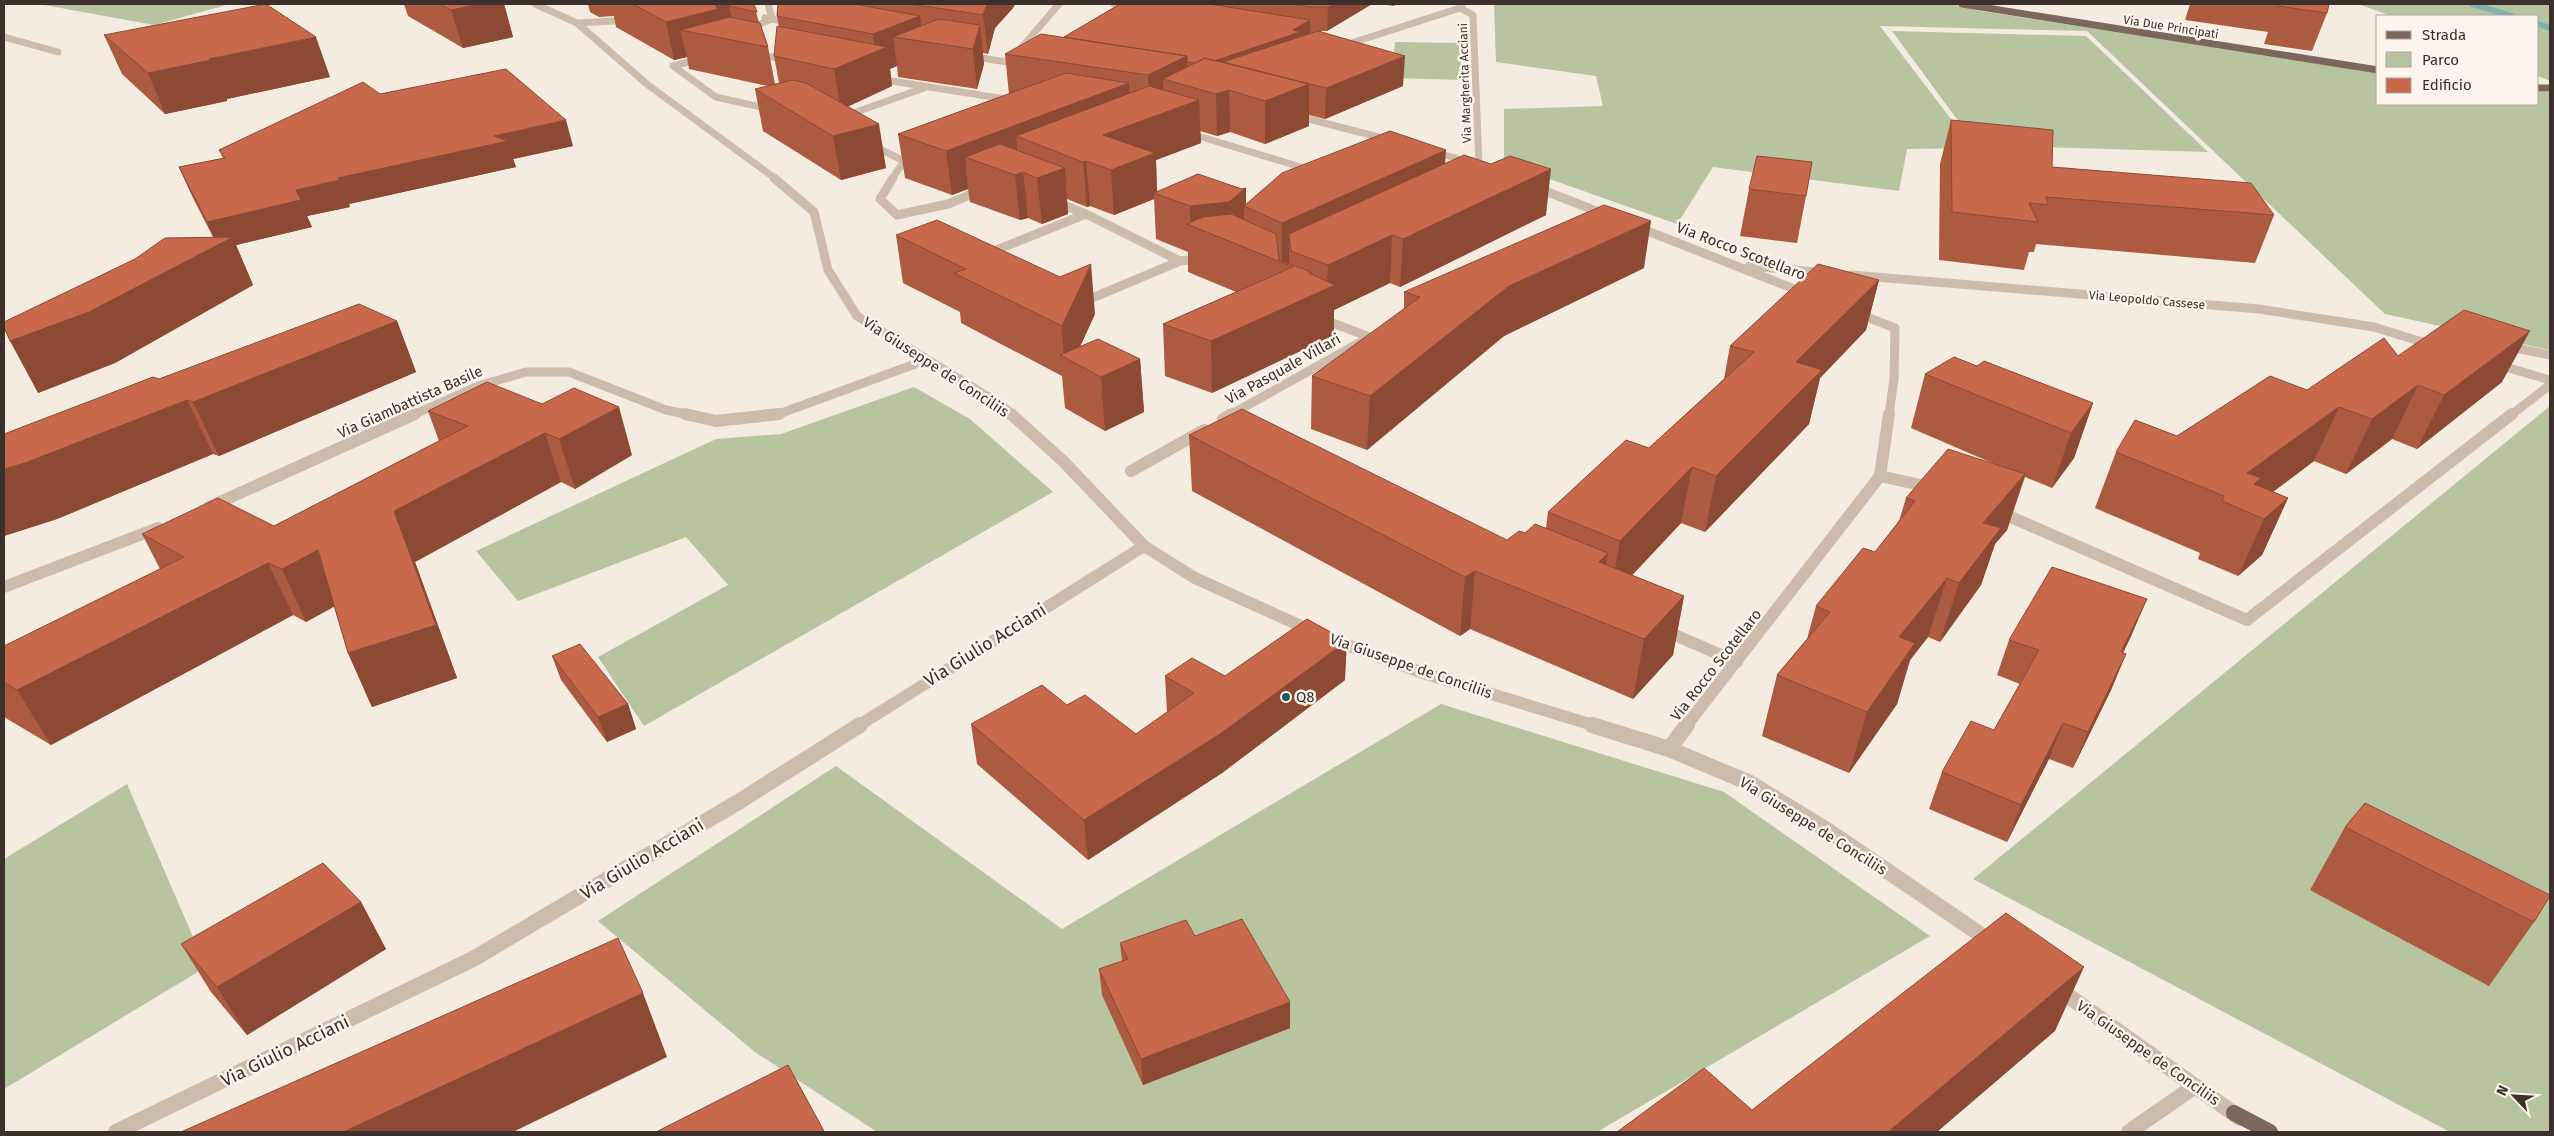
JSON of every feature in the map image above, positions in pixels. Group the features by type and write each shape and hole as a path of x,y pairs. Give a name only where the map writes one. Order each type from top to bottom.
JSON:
{"main road":[{"name":"Via Due Principati","path":"1962,4 2376,70"},
{"path":"2234,1113 2270,1132"}],"street":[{"name":"Via Giuseppe de Conciliis","path":"536,4 578,23 648,85 787,188 814,212 828,270 858,316 926,360 1000,404 1063,461 1144,546 1195,578 1352,648 1669,749 1750,784 1827,830 2005,952"},
{"path":"768,4 772,19"},
{"path":"1010,62 1059,4"},
{"path":"1114,4 1143,9"},
{"path":"1334,49 1461,6"},
{"name":"Via Margherita Acciani","path":"1424,149 1483,166 1473,15 1461,6"},
{"path":"753,18 772,19 943,52 1205,93 1214,92"},
{"path":"738,50 728,42 740,32 772,19"},
{"path":"578,23 643,20"},
{"path":"1337,37 1365,38"},
{"path":"4,38 58,52"},
{"path":"728,52 738,50 880,79 1151,122 1160,125"},
{"path":"925,60 943,52"},
{"path":"710,56 673,66 716,97 781,111"},
{"path":"880,79 898,72"},
{"path":"836,119 926,87"},
{"path":"1133,130 1205,93"},
{"path":"1023,113 1041,106"},
{"path":"1281,112 1396,142"},
{"path":"1179,131 1326,175"},
{"path":"861,139 904,160"},
{"path":"913,157 904,160 880,199 897,215 948,204 997,184"},
{"name":"Via Rocco Scotellaro","path":"1524,182 1815,297"},
{"path":"1041,196 1086,214 1180,260"},
{"path":"971,260 1086,214"},
{"path":"1598,226 1615,218"},
{"path":"1066,309 1180,260 1215,257"},
{"name":"Via Leopoldo Cassese","path":"1735,265 2259,310 2374,327 2448,350"},
{"name":"Via Rocco Scotellaro","path":"1669,749 1880,476 1894,379 1895,328 1842,307"},
{"name":"Via Pasquale Villari","path":"1132,471 1374,335 1310,314"},
{"path":"2374,327 2440,337"},
{"path":"2497,345 2550,355"},
{"name":"Via Giambattista Basile","path":"201,510 478,386 526,372 569,372 666,410 716,421 774,416 926,360"},
{"path":"2485,361 2550,380"},
{"path":"1988,506 2247,620 2550,385"},
{"path":"1221,421 1238,430"},
{"path":"1880,476 1943,490"},
{"path":"4,587 173,522"},
{"name":"Via Giulio Acciani","path":"116,1132 473,959 740,801 1144,546"},
{"path":"1645,623 1737,662"},
{"name":"Via Giuseppe de Conciliis","path":"2045,980 2261,1132"},
{"path":"2129,1132 2195,1086"}],"green space":[{"path":"39,4 230,4 154,25"},
{"path":"1494,4 1951,4 1980,11 2376,72 2376,105 2539,105 2539,91 2550,92 2550,350 2385,314 2087,31 1880,26 1973,148 1907,149 1899,191 1713,167 1677,224 1504,163 1504,109 1603,106 1596,76 1496,62"},
{"path":"2358,4 2550,4 2550,81 2539,76 2539,15 2389,15"},
{"path":"1892,31 2086,36 2208,152 1976,145"},
{"path":"1395,42 1460,43 1461,80 1392,78"},
{"path":"914,387 970,419 1053,492 644,726 598,657 728,585 686,537 518,601 476,551 716,439 781,434"},
{"path":"2550,406 2550,1132 2450,1132 1973,879"},
{"path":"1441,704 1724,792 1930,936 1597,1132 877,1132 755,1052 598,921 836,766 1062,929"},
{"path":"127,784 206,967 4,1089 4,859"}],"building":[{"path":"266,4 316,37 148,73 104,35"},
{"path":"440,4 481,4 451,10"},
{"path":"633,4 716,4 718,9 666,22"},
{"path":"729,4 754,4 757,12 733,7"},
{"path":"778,4 854,4 920,16 873,34 777,16"},
{"path":"911,4 987,4 983,15"},
{"path":"1120,4 1209,4 1310,20 1293,30 1300,32 1214,61 1205,58 1195,63 1187,62 1187,56 1064,37"},
{"path":"1291,4 1334,4 1328,7 1313,7"},
{"path":"2279,4 2329,4 2327,13 2278,6"},
{"path":"730,17 760,23 768,47 680,30"},
{"path":"939,19 980,25 973,49 893,37"},
{"path":"777,26 887,47 834,69 774,56"},
{"path":"1318,31 1405,56 1326,88 1223,62"},
{"path":"1041,34 1187,56 1148,75 1005,54"},
{"path":"1205,58 1309,84 1265,101 1229,90 1216,94 1163,79"},
{"path":"506,69 566,120 494,136 508,141 338,178 340,180 296,190 301,200 207,222 179,167 225,158 219,150 363,82 380,94"},
{"path":"1066,73 1129,83 946,151 898,134"},
{"path":"793,80 806,83 879,124 833,136 755,89"},
{"path":"1149,86 1199,100 1103,135 1155,153 1111,170 1086,161 1083,162 1016,136"},
{"path":"1951,120 2053,130 2052,167 2251,183 2274,215 2046,197 2048,205 2029,203 2038,222 1952,212"},
{"path":"1390,131 1446,150 1282,223 1244,206 1282,173"},
{"path":"1000,144 1065,168 1037,178 1023,172 1015,175 965,157"},
{"path":"1464,155 1491,164 1510,156 1551,169 1403,239 1392,235 1328,265 1291,251 1289,234"},
{"path":"1757,156 1812,162 1806,196 1749,189"},
{"path":"1198,174 1242,189 1246,188 1229,202 1190,206 1154,193"},
{"path":"1604,205 1651,221 1509,286 1370,396 1312,376 1420,297 1404,292"},
{"path":"1231,214 1276,234 1279,260 1311,272 1309,273 1335,285 1211,341 1163,324 1293,267 1187,224 1203,217"},
{"path":"937,220 1060,277 1091,264 1062,326 954,273 966,269 896,235"},
{"path":"233,237 89,312 10,341 4,327 4,322 135,259 165,238"},
{"path":"1818,264 1879,280 1796,362 1822,370 1716,476 1692,467 1620,541 1548,512 1626,440 1649,448 1754,352 1730,346"},
{"path":"359,304 397,321 193,402 187,400 25,463 4,469 4,434 153,377 159,379"},
{"path":"2464,310 2530,331 2444,395 2418,385 2372,419 2339,407 2247,473 2261,478 2254,484 2288,498 2264,519 2222,501 2224,496 2116,452 2135,420 2177,436 2270,376 2307,390 2384,338 2398,356"},
{"path":"1098,339 1140,359 1101,377 1060,355"},
{"path":"1954,357 1977,366 1984,361 2093,403 2071,433 1925,374"},
{"path":"487,382 542,404 574,388 619,407 559,439 545,433 394,511 436,625 348,653 318,550 282,569 268,563 17,690 4,682 4,646 184,557 142,534 218,498 274,526 468,426 428,411"},
{"path":"1242,409 1507,540 1519,531 1525,533 1535,524 1608,553 1599,562 1684,596 1644,639 1475,571 1465,577 1189,435"},
{"path":"1948,449 2025,474 1983,523 2001,528 1959,583 1947,578 1899,637 1915,643 1867,712 1777,675 1830,612 1816,606 1863,548 1875,552 1915,501 1906,498"},
{"path":"2052,567 2147,599 2121,652 2126,654 2088,732 2063,723 2021,805 1942,772 1971,721 1994,730 2039,650 2009,640"},
{"path":"1307,619 1347,641 1220,734 1084,820 971,724 1042,685 1067,705 1085,695 1136,734 1194,693 1165,676 1192,658 1225,676"},
{"path":"580,644 628,704 598,717 552,656"},
{"path":"2365,803 2550,896 2534,922 2345,827"},
{"path":"323,863 361,902 217,987 181,944"},
{"path":"2006,913 2084,967 1888,1132 1617,1132 1704,1068 1752,1110"},
{"path":"1242,919 1290,1002 1141,1059 1099,969 1128,959 1120,943 1186,920 1195,936"},
{"path":"618,938 643,993 343,1132 181,1132"},
{"path":"788,1065 824,1131 656,1132"}],"waterway":[{"path":"2472,4 2509,15"},
{"path":"2539,24 2550,28"}],"place":[{"name":"Q8","path":"1286,697"}]}
